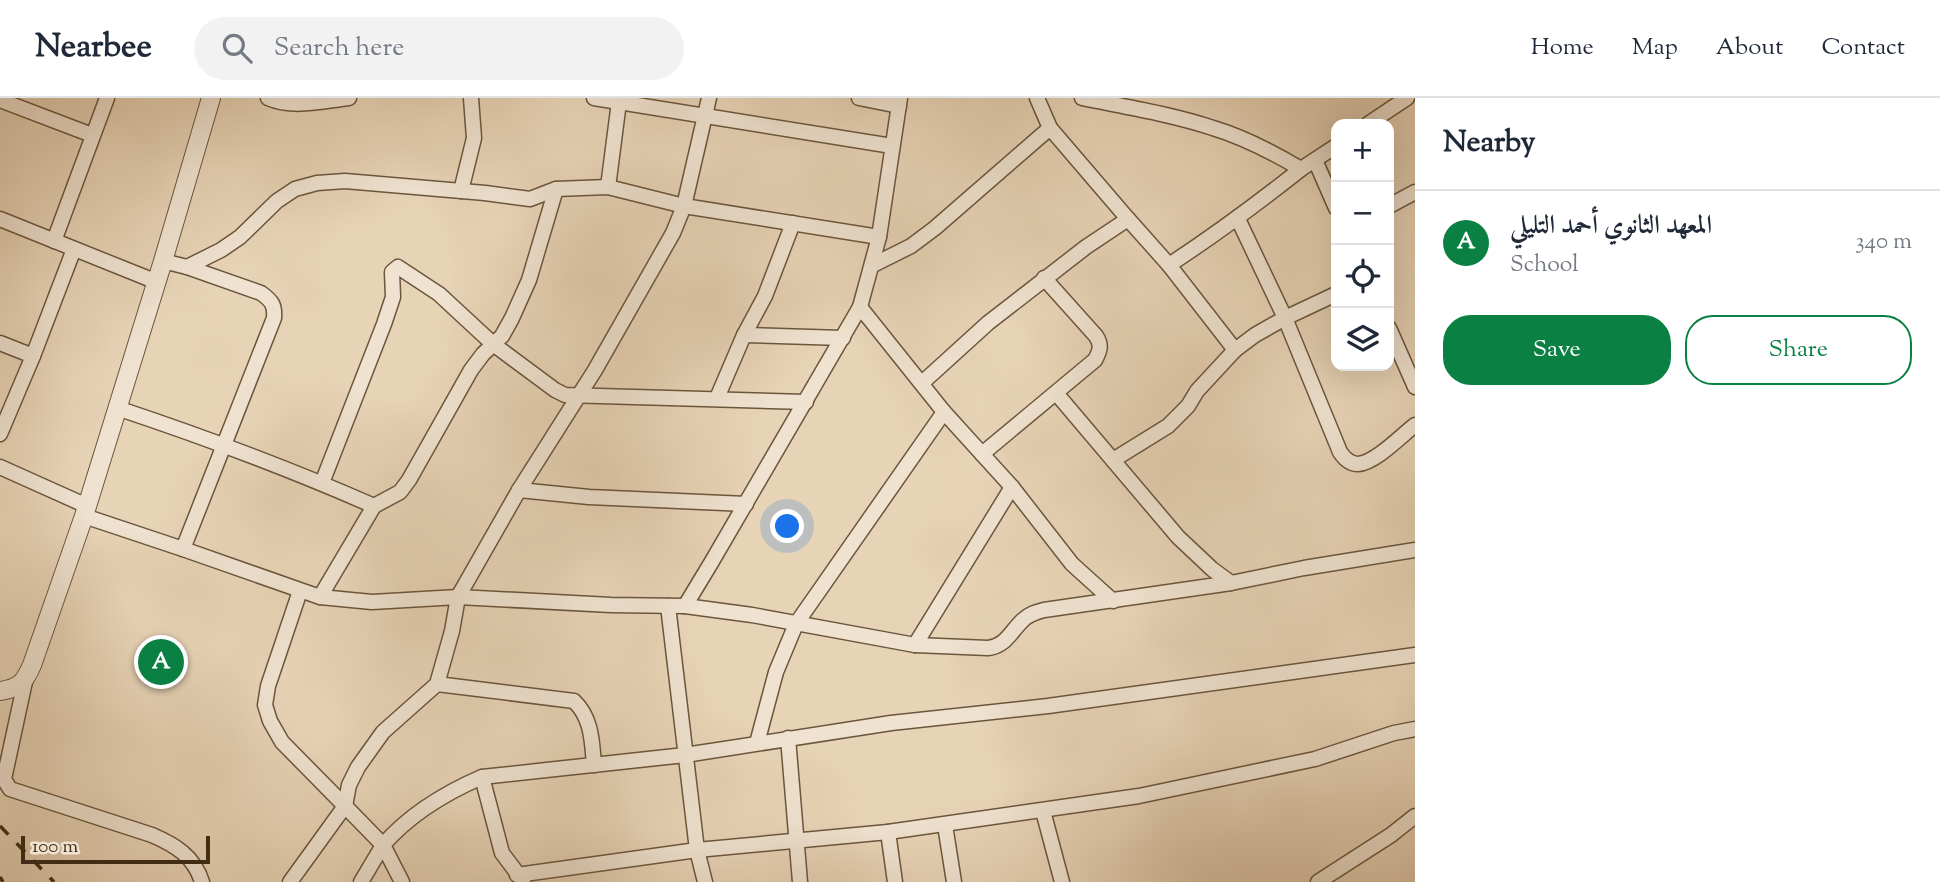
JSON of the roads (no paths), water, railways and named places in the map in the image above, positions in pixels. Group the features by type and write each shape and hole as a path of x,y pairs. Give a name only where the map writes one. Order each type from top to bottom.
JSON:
{"street":[{"path":"54,241 107,98"},
{"path":"202,882 193,863 183,851 170,843 10,789 4,779 26,677 85,511 211,98"},
{"path":"268,98 278,102 304,103 349,98"},
{"path":"461,191 474,138 471,98"},
{"path":"594,98 892,146"},
{"path":"290,882 345,806 349,785 358,767 383,732 438,684 458,597 673,233 684,206 709,98"},
{"path":"685,606 860,307 879,237 900,102 859,98"},
{"path":"1037,98 1050,128 1169,265 1235,350"},
{"path":"1082,98 1187,120 1216,129 1301,169"},
{"path":"1376,119 1407,98"},
{"path":"0,100 92,135"},
{"path":"608,187 619,102"},
{"path":"873,265 911,246 935,228 1050,128"},
{"path":"1169,265 1238,219 1301,169 1331,149"},
{"path":"1315,160 1331,197"},
{"path":"187,267 240,237 277,201 295,189 317,183 345,181 530,199 556,189 608,187 684,206 879,237"},
{"path":"320,597 374,506 400,492 471,370 502,336 529,280 556,189"},
{"path":"1394,203 1415,192"},
{"path":"0,219 157,282"},
{"path":"922,383 988,323 1044,278 1128,219"},
{"path":"1238,219 1285,318 1345,459 1359,464 1366,461 1415,425"},
{"path":"717,398 744,335 765,296 793,223"},
{"path":"0,434 75,249"},
{"path":"163,261 261,293 275,307 274,318 183,549"},
{"path":"323,483 384,324 393,297 391,272 398,267 439,294 493,344 565,395 806,402"},
{"path":"982,453 1095,360 1099,353 1100,342 1044,278"},
{"path":"1113,460 1168,426 1235,350 1285,318 1331,296"},
{"path":"860,307 944,412 1012,487 1072,564 1113,601"},
{"path":"744,335 843,338"},
{"path":"1394,339 1415,387"},
{"path":"0,342 33,356"},
{"path":"1056,393 1178,537 1231,583"},
{"path":"117,408 224,445 374,506"},
{"path":"757,743 776,672 796,624 944,412"},
{"path":"1,471 85,511 320,597 372,602 458,597 611,606 685,606 752,615 915,645 993,647 1005,642 1021,622 1035,612 1231,583 1415,550"},
{"path":"915,645 1012,487"},
{"path":"519,490 589,498 746,504"},
{"path":"300,590 268,686 265,705 270,721 282,742 383,845 402,882"},
{"path":"668,606 697,850 705,882"},
{"path":"361,882 383,845 399,827 458,787 482,777 685,755 891,723 1048,706 1415,655"},
{"path":"0,691 18,686 26,677"},
{"path":"438,684 574,701 584,710 594,765"},
{"path":"482,777 502,853 520,878 697,850 888,832 1139,796 1315,760 1394,733 1415,729"},
{"path":"788,738 800,882"},
{"path":"1043,811 1062,882"},
{"path":"1318,882 1391,835 1415,816"},
{"path":"945,825 954,882"},
{"path":"888,832 895,882"}],"railway":[{"path":"0,826 54,882"},
{"path":"0,877 3,882"}],"place":[{"name":"المعهد الثانوي أحمد التليلي","path":"161,662"}]}
